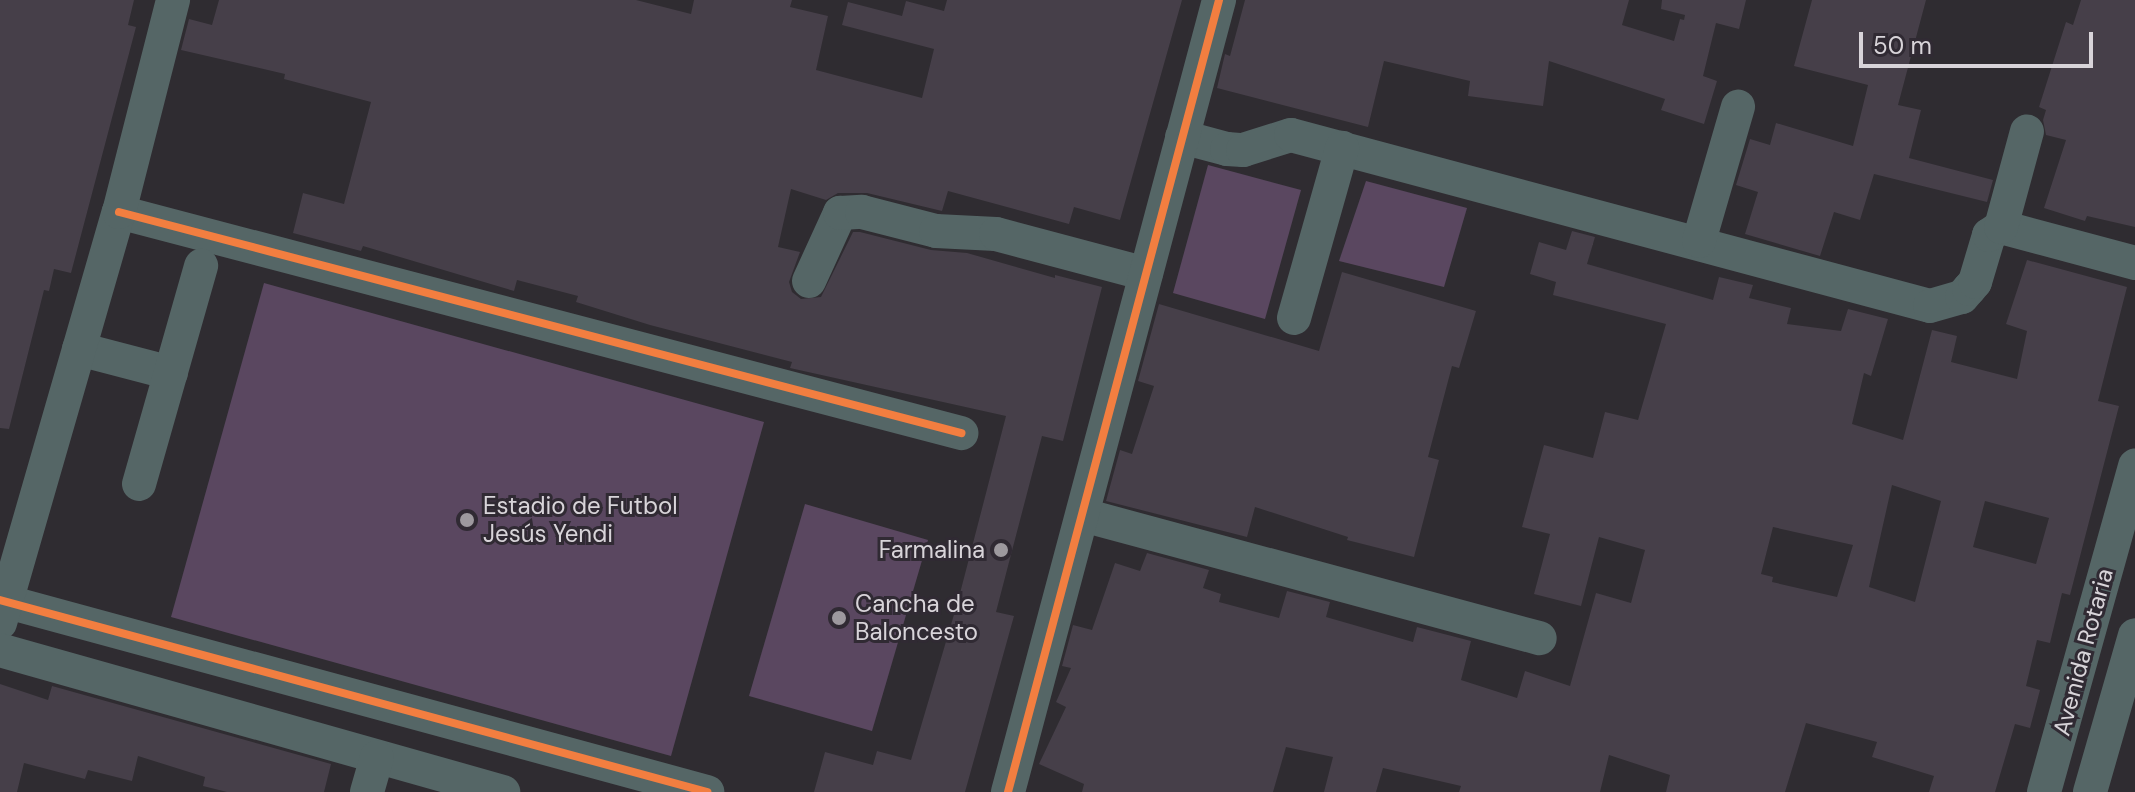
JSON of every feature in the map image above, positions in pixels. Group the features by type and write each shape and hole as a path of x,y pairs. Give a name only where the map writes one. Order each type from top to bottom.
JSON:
{"street":[{"path":"173,0 119,212 2,608 707,792"},
{"path":"1008,792 1219,0"},
{"path":"1699,241 1738,107"},
{"path":"1182,137 1243,150 1291,135 1699,241 1930,306 1962,297 1975,282 1989,235 2001,227 2027,131"},
{"path":"1294,318 1342,148"},
{"path":"119,212 961,433"},
{"path":"809,281 840,213 862,212 936,231 996,234 1146,274"},
{"path":"2001,227 2135,263"},
{"path":"139,484 201,266"},
{"path":"79,349 171,373"},
{"name":"Avenida Rotaria","path":"2044,792 2126,529 2135,465"},
{"path":"1083,515 1540,638"},
{"name":"Avenida Rotaria","path":"2090,792 2135,635"},
{"path":"0,650 503,792"},
{"path":"367,792 377,757"}],"shaded area":[{"path":"1208,165 1301,190 1265,319 1173,293"},
{"path":"1366,181 1467,208 1444,287 1339,261"},
{"name":"Estadio de Futbol Jesús Yendi","path":"264,283 764,422 671,756 171,617"},
{"name":"Cancha de Baloncesto","path":"805,504 928,540 872,731 749,696"}],"building":[{"path":"0,0 134,0 128,25 136,27 71,273 54,269 49,291 44,290 9,429 0,428"},
{"path":"219,0 636,0 691,14 694,0 792,0 790,7 828,16 816,70 922,98 934,49 842,25 848,2 902,16 906,1 944,11 947,0 1182,0 1120,220 1074,207 1069,224 948,191 942,211 867,193 838,193 826,200 791,189 778,247 800,252 789,282 792,292 801,299 821,297 853,232 931,250 967,253 1055,278 1055,275 1102,287 1063,441 1042,436 996,612 1014,616 965,792 814,792 825,752 873,765 877,751 911,760 958,601 1006,416 790,368 792,362 650,325 576,302 578,296 517,280 514,291 363,246 361,251 293,233 303,193 344,204 371,102 284,79 285,74 181,50 189,19 212,25"},
{"path":"1245,0 1629,0 1622,25 1674,41 1680,19 1684,20 1685,15 1661,9 1662,0 1746,0 1739,29 1716,23 1703,76 1717,81 1704,124 1661,110 1665,99 1549,61 1543,106 1468,96 1470,81 1384,61 1368,127 1217,88 1225,54 1230,56"},
{"path":"1812,0 1926,0 1898,105 1921,110 1909,158 1993,180 1987,202 1874,174 1860,220 1834,212 1820,256 1745,234 1758,192 1736,185 1750,139 1770,145 1776,123 1853,146 1868,85 1794,66"},
{"path":"2081,0 2135,0 2135,227 2087,216 2085,221 2044,208 2066,140 2046,135 2043,120 2046,110 2039,107 2066,22 2073,25"},
{"path":"1572,231 1595,237 1587,264 1713,300 1719,277 1753,285 1749,298 1791,308 1787,324 1841,331 1848,309 1888,319 1871,376 1864,373 1852,424 1903,440 1932,330 1957,336 1951,362 2017,379 2027,331 2006,324 2027,260 2127,287 2098,401 2119,406 2070,595 2062,593 2050,643 2037,640 2026,686 2040,690 2030,728 2015,724 1995,792 1929,792 1934,776 1872,757 1877,742 1806,723 1785,792 1666,792 1670,775 1609,755 1600,792 1459,792 1461,786 1383,768 1376,792 1324,792 1333,757 1286,747 1273,792 1082,792 1084,784 1039,764 1066,707 1056,702 1071,668 1062,666 1073,625 1092,630 1115,563 1140,571 1147,553 1209,570 1203,588 1221,594 1219,602 1279,618 1287,591 1330,602 1326,617 1413,642 1417,627 1471,641 1461,680 1517,698 1525,671 1570,686 1596,593 1631,603 1645,550 1599,537 1581,606 1534,594 1550,534 1522,527 1544,445 1593,458 1605,412 1638,420 1666,324 1553,295 1556,282 1530,274 1539,242 1566,250","holes":["1892,485 1941,501 1915,602 1869,587","1985,501 2049,518 2036,564 1973,547","1773,527 1853,545 1837,597 1772,582 1773,577 1761,574"]},
{"path":"1342,272 1476,311 1459,368 1452,366 1428,457 1439,460 1414,557 1347,540 1348,537 1255,507 1247,537 1106,501 1120,450 1132,454 1154,386 1138,381 1159,304 1319,351"},
{"path":"0,684 48,700 52,686 331,764 324,792 227,792 203,786 205,777 138,756 132,781 88,770 85,779 24,763 17,792 0,792"}],"cycle path":[{"path":"1008,792 1219,0"},
{"path":"119,212 961,433"},
{"path":"0,600 707,792"}],"place":[{"name":"Estadio de Futbol Jesús Yendi","path":"467,520"},
{"name":"Farmalina","path":"1001,550"},
{"name":"Cancha de Baloncesto","path":"839,618"}]}
